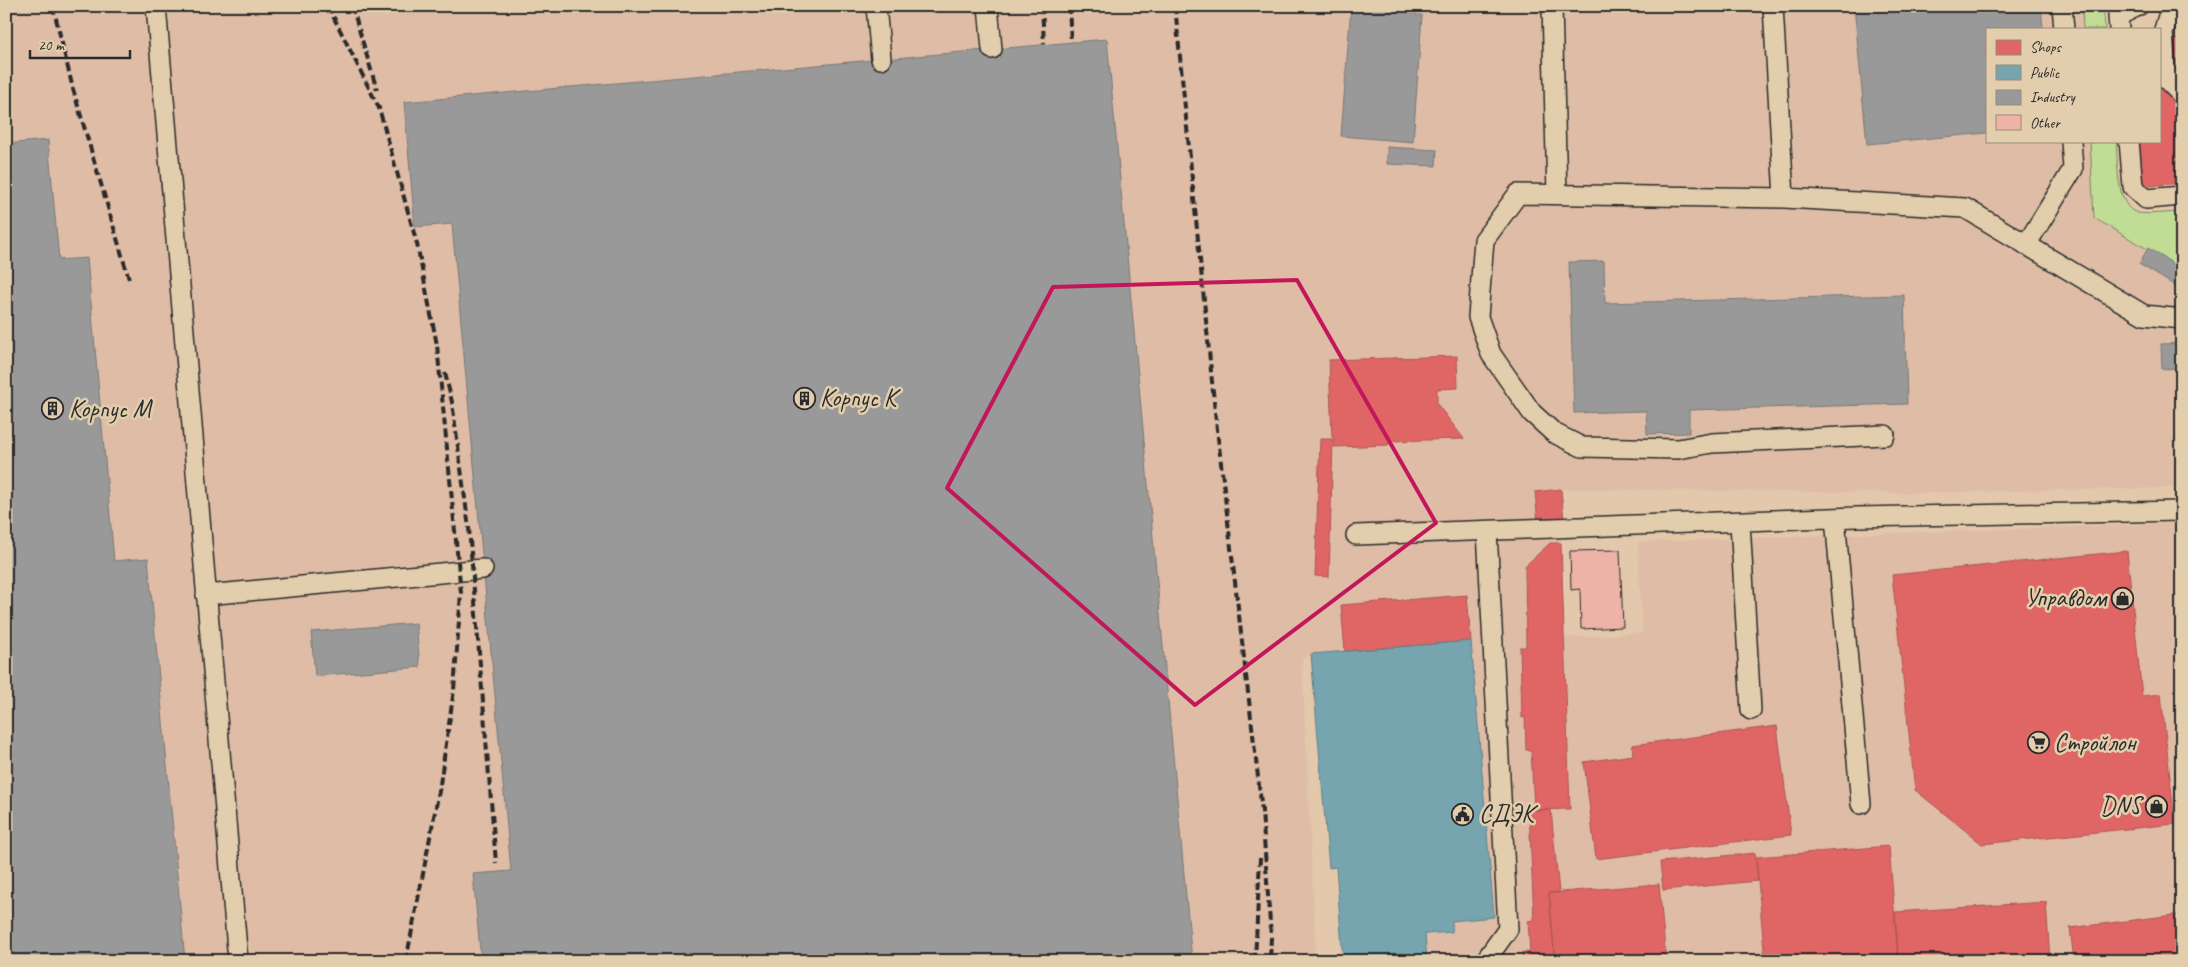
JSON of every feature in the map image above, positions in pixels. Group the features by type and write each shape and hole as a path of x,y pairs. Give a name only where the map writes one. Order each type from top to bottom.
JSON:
{"lane":[{"path":"156,6 238,961"},
{"path":"876,6 881,59"},
{"path":"988,6 992,49"},
{"path":"1552,6 1557,194"},
{"path":"1773,6 1784,198"},
{"path":"2062,6 2064,28"},
{"path":"2119,28 2118,16 2138,6"},
{"path":"2171,6 2162,33 2167,80 2182,95"},
{"path":"2026,245 2073,169 2071,142"},
{"path":"2129,142 2133,187 2146,199 2182,196"},
{"path":"1885,435 1712,443 1678,449 1582,447 1554,434 1532,413 1495,360 1478,317 1484,240 1518,194 1784,198 1965,208 2144,316 2182,319"},
{"path":"1356,535 1835,518 2182,511"},
{"path":"1835,518 1862,804"},
{"path":"1740,522 1751,710"},
{"path":"1485,961 1508,929 1487,531"},
{"path":"206,595 483,570"}],"highlighted area":[{"path":"1297,280 1436,523 1195,705 947,488 1053,287"}],"shaded area":[{"path":"6,6 2082,6 2083,28 1986,28 1986,142 2090,142 2094,218 2182,269 2182,488 1907,493 1561,489 1564,520 1558,529 1561,543 1564,638 1642,633 1638,542 2182,523 2182,961 1666,961 1659,884 1549,893 1555,961 1343,961 1336,867 1329,868 1311,654 1302,659 1316,961 6,961"}],"green space":[{"path":"2082,6 2103,6 2105,28 2083,28"},
{"path":"2090,142 2116,142 2121,193 2131,209 2143,214 2182,212 2182,269 2094,218"}],"building: Shops":[{"path":"2182,39 2182,183 2137,187 2133,142 2160,142 2160,41"},
{"path":"1457,356 1458,388 1437,389 1437,404 1464,439 1389,441 1389,445 1334,447 1329,360"},
{"path":"1320,439 1333,439 1329,577 1315,576"},
{"path":"1561,489 1564,520 1538,522 1535,492"},
{"path":"1550,543 1561,543 1570,809 1534,810 1531,750 1526,750 1525,717 1522,718 1520,647 1526,647 1525,566"},
{"name":"Стройлон","path":"2127,551 2142,696 2161,694 2175,824 1982,844 1915,790 1892,575"},
{"path":"1467,595 1471,641 1345,651 1341,605"},
{"path":"1777,726 1791,835 1596,859 1584,762 1633,755 1632,745"},
{"path":"1529,810 1551,810 1559,893 1549,893 1555,961 1523,961 1522,952 1530,952 1528,921 1534,920"},
{"path":"1889,846 1898,957 1855,961 1765,961 1756,857"},
{"path":"1755,853 1758,881 1663,890 1660,862"},
{"path":"1659,884 1666,961 1555,961 1549,893"},
{"path":"2046,902 2050,960 1891,961 1891,958 1898,957 1895,912"},
{"path":"2182,914 2182,961 2074,961 2070,928"}],"building: Public":[{"path":"1471,641 1494,917 1452,921 1452,932 1425,934 1427,961 1343,961 1336,867 1329,868 1311,654"}],"building: Industry":[{"path":"1351,6 1416,6 1416,15 1422,15 1413,142 1341,136"},
{"path":"1854,6 2041,6 2043,28 1986,28 1986,133 1867,144"},
{"name":"Корпус К","path":"1107,39 1192,961 481,961 473,874 511,871 452,224 415,227 404,102"},
{"name":"Корпус М","path":"48,140 59,260 87,258 114,561 148,558 185,961 6,961 6,144"},
{"path":"1387,147 1437,150 1436,166 1387,164"},
{"path":"2148,248 2182,269 2182,290 2139,264"},
{"path":"1604,261 1605,303 1904,295 1907,404 1689,410 1689,433 1647,434 1646,411 1574,413 1569,262"},
{"path":"2182,343 2182,368 2162,369 2161,344"},
{"path":"416,623 420,667 315,676 311,632"}],"building: Other":[{"path":"1620,550 1623,627 1581,629 1580,589 1571,590 1570,551"}],"railway":[{"path":"53,6 73,89 129,279"},
{"path":"328,6 379,108 417,244 437,345 461,593 454,690 439,791 406,961"},
{"path":"352,6 377,90"},
{"path":"1042,6 1044,44"},
{"path":"1069,6 1071,42"},
{"path":"1175,6 1215,412 1262,811 1271,937 1270,961"},
{"path":"445,373 452,402 469,528 496,863"},
{"path":"1255,961 1260,858"}],"place":[{"name":"Корпус К","path":"804,398"},
{"name":"Корпус М","path":"53,409"},
{"name":"Управдом","path":"2122,598"},
{"name":"Стройлон","path":"2038,743"},
{"name":"DNS","path":"2157,806"},
{"name":"СДЭК","path":"1463,814"}]}
